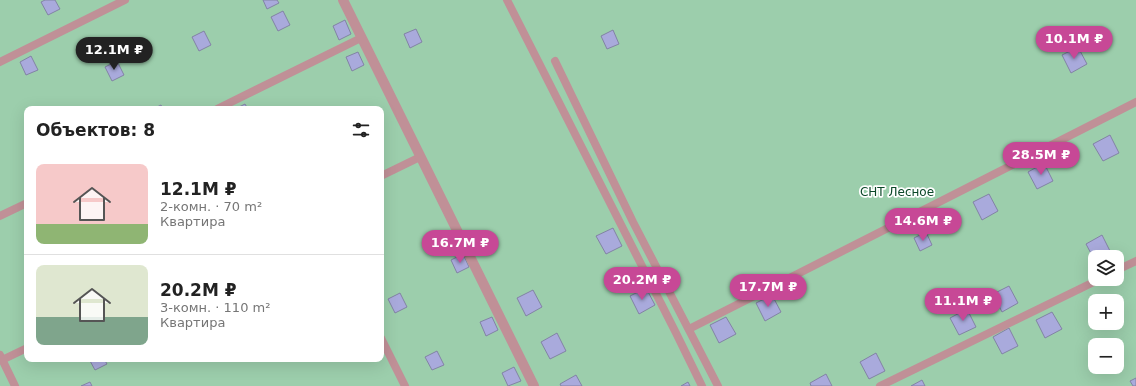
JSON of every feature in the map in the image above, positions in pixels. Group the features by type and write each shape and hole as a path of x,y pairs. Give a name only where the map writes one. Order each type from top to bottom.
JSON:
{"street":[{"path":"343,0 534,386"}],"lane":[{"path":"0,62 125,0"},
{"path":"507,0 702,386"},
{"path":"223,106 361,38"},
{"path":"555,61 633,222 718,386"},
{"path":"689,329 1136,102"},
{"path":"384,175 420,157"},
{"path":"0,216 24,204"},
{"path":"1124,267 1136,261"},
{"path":"880,386 1088,285"},
{"path":"384,344 405,386"},
{"path":"15,386 1,358 24,349"}],"green space":[{"name":"СНТ Лесное","path":"0,0 1136,0 1136,386 0,386"}],"building":[{"path":"45,0 55,0 60,9 48,15 41,2"},
{"path":"263,0 277,0 279,3 267,9"},
{"path":"283,11 290,25 278,31 271,17"},
{"path":"345,20 351,34 339,40 333,26"},
{"path":"416,29 422,42 410,48 404,34"},
{"path":"613,30 619,44 607,49 601,36"},
{"path":"204,31 211,45 199,51 192,37"},
{"path":"1078,47 1087,64 1071,73 1062,55"},
{"path":"358,52 364,65 352,71 346,57"},
{"path":"31,56 38,70 26,75 20,62"},
{"path":"117,61 124,75 112,81 105,67"},
{"path":"1110,135 1119,153 1103,161 1093,144"},
{"path":"1044,163 1053,181 1037,189 1028,172"},
{"path":"989,194 998,211 982,220 973,202"},
{"path":"613,228 622,246 606,254 596,236"},
{"path":"926,232 932,245 920,251 914,238"},
{"path":"1102,235 1110,250 1089,250 1086,244"},
{"path":"463,254 469,267 457,273 451,260"},
{"path":"1009,286 1018,303 1002,312 993,294"},
{"path":"646,288 655,305 639,314 630,296"},
{"path":"533,290 542,307 526,316 517,298"},
{"path":"400,293 407,307 395,313 388,299"},
{"path":"772,295 781,312 765,321 756,303"},
{"path":"967,309 976,327 959,335 950,318"},
{"path":"1052,312 1062,329 1045,338 1036,320"},
{"path":"492,317 498,330 486,336 480,322"},
{"path":"726,317 736,334 719,343 710,325"},
{"path":"1009,328 1018,346 1002,354 993,337"},
{"path":"557,333 566,351 550,359 541,342"},
{"path":"437,351 444,365 432,370 425,357"},
{"path":"876,353 885,371 869,379 860,362"},
{"path":"91,362 106,362 107,364 95,370"},
{"path":"514,367 521,381 508,386 502,373"},
{"path":"826,374 832,386 811,386 810,383"},
{"path":"576,375 582,386 561,386 560,384"},
{"path":"1136,378 1136,386 1133,386 1130,381"},
{"path":"922,380 925,386 911,386"},
{"path":"90,382 92,386 81,386"},
{"path":"688,382 690,386 681,386"}]}
